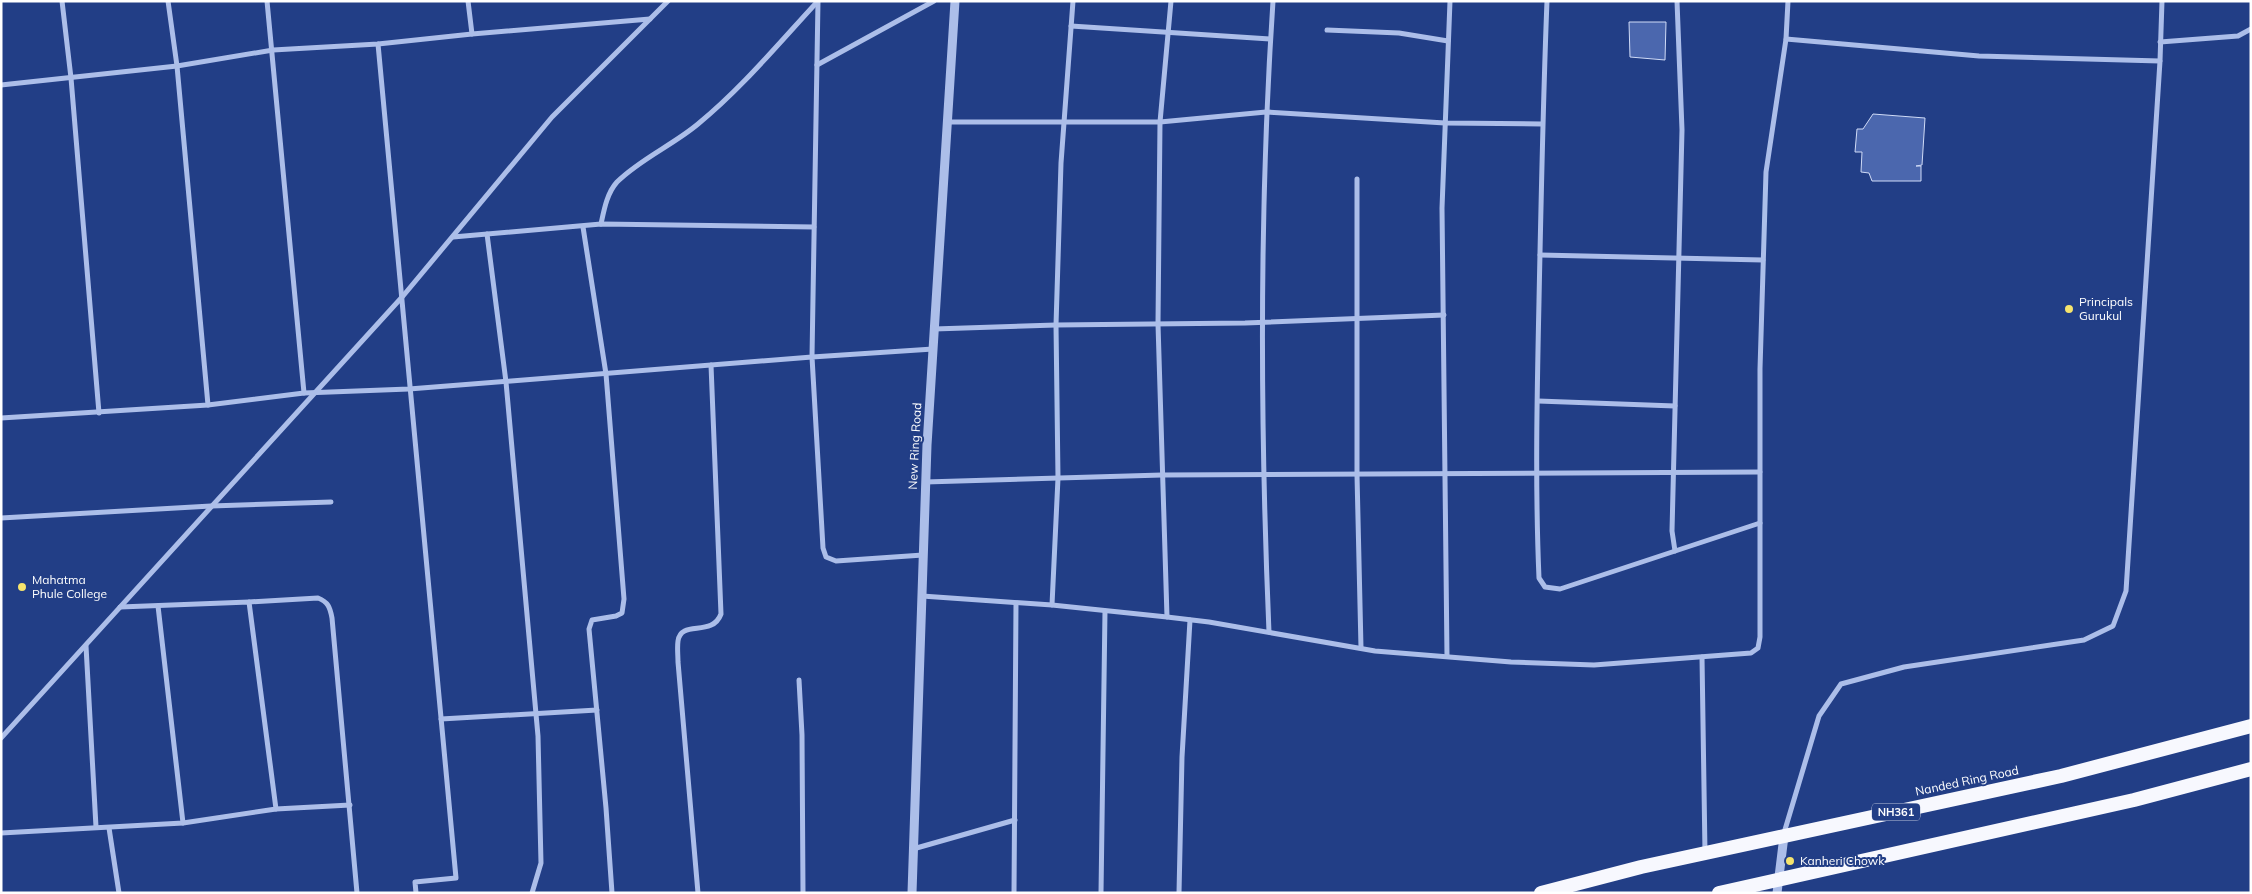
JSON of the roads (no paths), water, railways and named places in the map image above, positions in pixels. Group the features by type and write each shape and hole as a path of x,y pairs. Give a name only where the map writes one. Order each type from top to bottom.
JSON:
{"highway":[{"name":"Nanded Ring Road","path":"1541,893 1705,853 2061,776 2251,726"},
{"path":"1719,893 1778,886 2134,800 2251,769"}],"street":[{"path":"62,1 71,78 99,413"},
{"path":"168,1 177,66 208,405"},
{"path":"267,1 304,393"},
{"path":"468,1 472,34"},
{"path":"1,738 403,296 552,117 668,1"},
{"path":"818,1 812,357 823,548 826,557 836,562 923,555"},
{"path":"600,224 609,194 616,183 710,113 736,90 818,1"},
{"path":"817,65 934,1"},
{"name":"New Ring Road","path":"912,893 925,482 955,1"},
{"path":"1052,605 1058,478 1056,324 1064,122 1073,1"},
{"path":"1167,617 1158,324 1160,122 1171,1"},
{"path":"1269,632 1262,474 1261,322 1266,112 1273,1"},
{"path":"1447,656 1442,208 1450,1"},
{"path":"1547,1 1542,124 1540,255 1537,474 1539,578 1546,587 1560,589 1760,523"},
{"path":"1675,551 1672,531 1682,130 1677,1"},
{"path":"922,596 1052,605 1167,617 1361,648 1511,662 1594,665 1751,654 1758,648 1760,637 1760,472 1766,172 1786,39 1788,1"},
{"path":"1778,886 1784,836 1820,716 1841,684 1904,667 2084,640 2113,626 2126,591 2160,61 2162,1"},
{"path":"1,85 177,66 273,50 378,44 650,19"},
{"path":"1071,26 1270,39"},
{"path":"2160,42 2238,36 2251,29"},
{"path":"1327,30 1399,33 1448,41"},
{"path":"1786,39 1979,56 2160,61"},
{"path":"378,44 456,878 415,882 416,893"},
{"path":"947,122 1160,122 1266,112 1446,124 1542,124"},
{"path":"1357,179 1357,474 1361,648"},
{"path":"453,237 600,224 814,227"},
{"path":"583,227 606,374 624,609 616,616 596,619 590,623 589,629 612,893"},
{"path":"487,234 506,382 536,715 541,863 532,893"},
{"path":"1540,255 1763,260"},
{"path":"934,329 1056,324 1261,322 1444,315"},
{"path":"1,418 208,405 304,393 409,389 933,349"},
{"path":"698,893 678,641 680,635 685,631 713,626 718,622 721,614 711,365"},
{"path":"1538,401 1675,406"},
{"path":"925,482 1162,475 1760,472"},
{"path":"1,518 211,506 331,502"},
{"path":"120,607 318,598 326,601 332,618 357,893"},
{"path":"249,602 276,808"},
{"path":"1014,893 1016,603"},
{"path":"158,606 182,823"},
{"path":"1101,893 1105,611"},
{"path":"1179,893 1182,757 1190,620"},
{"path":"86,646 96,827"},
{"path":"1702,657 1705,853"},
{"path":"799,680 802,735 803,893"},
{"path":"441,719 597,710"},
{"path":"1,833 182,823 276,808 350,805"},
{"path":"913,849 1015,820"},
{"path":"110,828 119,893"}],"place":[{"name":"Principals Gurukul","path":"2069,309"},
{"name":"Mahatma Phule College","path":"22,587"},
{"name":"Kanheri Chowk","path":"1790,861"}]}
